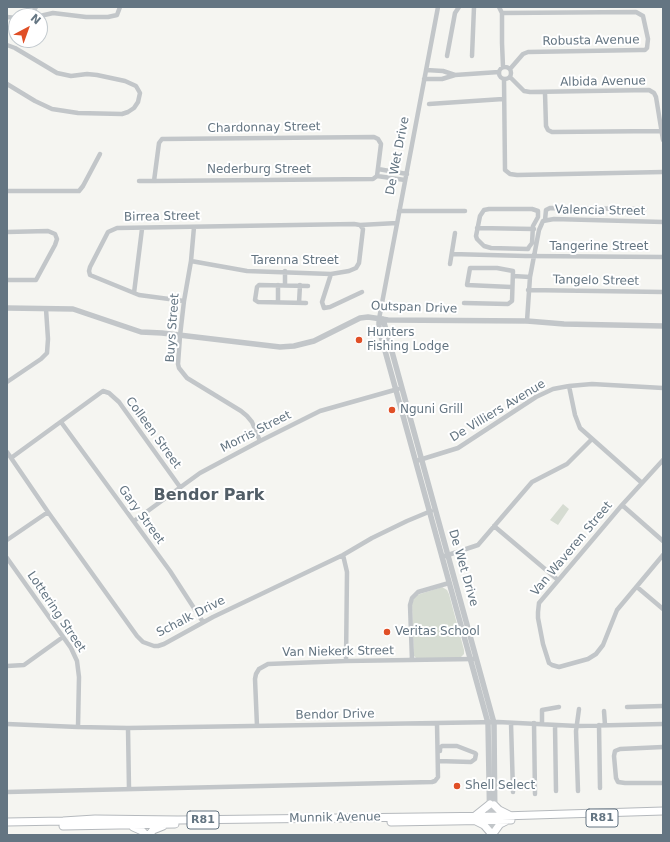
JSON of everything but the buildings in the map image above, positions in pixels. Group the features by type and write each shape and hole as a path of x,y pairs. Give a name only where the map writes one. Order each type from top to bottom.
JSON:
{"main road":[{"path":"492,804 508,818 500,824 493,833 476,818 492,804"},
{"name":"Munnik Avenue","path":"508,818 663,811"},
{"name":"Munnik Avenue","path":"7,822 147,822 178,820 663,816"},
{"name":"Munnik Avenue","path":"7,827 127,825 147,822 167,824 476,818"},
{"path":"127,825 139,829 147,835 157,828 167,824"}],"street":[{"path":"48,14 53,13 108,17 117,14 120,7"},
{"name":"De Wet Drive","path":"438,7 399,211 381,319 432,510 449,583 474,658"},
{"path":"447,56 455,13 459,7"},
{"path":"472,56 474,7"},
{"path":"424,79 442,79 455,75 499,72 503,67 502,13 500,7"},
{"name":"Robusta Avenue","path":"502,13 638,12 643,16 648,39 646,49 640,50 528,52 523,54 510,69"},
{"path":"7,45 15,48 57,73 71,76 88,74 97,75 125,81 136,86 140,93 138,102 134,108 122,114 78,113 52,109 35,101 7,84"},
{"path":"503,67 510,69 511,75 510,77 504,79"},
{"path":"426,70 455,75"},
{"path":"499,72 500,76 504,79 503,100 505,170 510,174 663,172"},
{"name":"Albida Avenue","path":"510,77 524,91 545,93 649,90 654,93 656,97 663,140"},
{"path":"545,93 546,126 548,130 552,132 661,131"},
{"path":"429,104 503,100"},
{"name":"Chardonnay Street","path":"154,181 159,142 163,139 374,137 378,139 381,144 378,169"},
{"path":"7,192 79,191 84,186 100,154"},
{"path":"377,176 378,169 406,174"},
{"name":"Nederburg Street","path":"139,181 373,179 377,176 405,180"},
{"path":"545,220 546,210 550,208 645,209"},
{"path":"484,210 535,210 538,213 532,229 532,243 528,249 496,249 484,246 476,236 478,220 484,210"},
{"path":"399,211 465,211"},
{"name":"Valencia Street","path":"527,321 530,278 539,230 545,220 663,222"},
{"name":"Birrea Street","path":"184,301 148,297 92,277 89,274 89,271 108,232 117,228 142,229 194,226 361,226 397,223"},
{"name":"Buys Street","path":"194,226 191,261 184,301 178,364 181,372 187,378 241,411 252,422 260,441"},
{"name":"Tarenna Street","path":"191,261 243,271 285,271 332,274 349,271 356,268 359,263 364,234 361,226"},
{"path":"477,228 539,230"},
{"path":"134,293 142,229"},
{"path":"7,232 48,231 54,234 57,239 36,280 7,280"},
{"path":"450,264 455,233"},
{"name":"Tangerine Street","path":"452,254 663,257"},
{"path":"464,303 508,304 512,301 511,287 513,271 497,268 472,268 469,270 467,284 469,286 511,287"},
{"path":"285,271 285,285"},
{"path":"332,274 322,302 324,308 330,307 362,292"},
{"path":"513,276 530,278"},
{"path":"278,285 278,302"},
{"path":"306,303 258,302 256,300 258,286 308,286"},
{"path":"299,302 300,286"},
{"name":"Tangelo Street","path":"528,290 663,292"},
{"name":"Outspan Drive","path":"7,308 73,309 137,331 287,347 314,341 360,318 371,317 381,319 527,321 564,324 663,326"},
{"path":"7,382 41,359 47,353 48,339 46,309"},
{"name":"De Villiers Avenue","path":"419,460 458,448 540,394 553,389 592,384 663,388"},
{"path":"569,386 577,423 580,428 642,483"},
{"name":"Morris Street","path":"134,521 200,473 260,441 324,410 399,388"},
{"name":"Colleen Street","path":"11,458 101,391 109,393 119,402 180,488"},
{"name":"Gary Street","path":"61,422 170,571 203,622"},
{"path":"442,556 478,545 532,482 570,461 592,439"},
{"name":"Schalk Drive","path":"7,452 137,636 143,642 150,645 158,646 203,622 343,555 382,533 432,510"},
{"name":"Van Waveren Street","path":"637,587 615,612 602,645 596,654 588,659 559,667 552,665 548,660 543,644 538,618 538,607 541,600 622,505 663,460"},
{"path":"622,505 663,541"},
{"name":"De Wet Drive","path":"432,510 448,555 491,723 493,833"},
{"path":"7,540 48,512"},
{"path":"494,526 558,580"},
{"path":"343,555 347,572 346,661"},
{"path":"663,555 637,587 663,609"},
{"name":"Lottering Street","path":"7,558 71,648 79,667 78,727"},
{"path":"412,660 410,605 412,598 418,592 449,583"},
{"path":"7,666 24,666 63,637"},
{"name":"Van Niekerk Street","path":"257,726 255,679 256,674 268,664 474,658"},
{"path":"627,707 663,706"},
{"path":"542,724 542,710 559,707"},
{"path":"578,791 576,731 579,709"},
{"path":"604,711 605,723"},
{"path":"437,723 439,761"},
{"name":"Bendor Drive","path":"7,724 128,728 437,723 534,723 577,726 599,725 605,723 663,724"},
{"path":"511,723 513,792"},
{"path":"534,723 535,794"},
{"path":"555,725 556,791"},
{"path":"599,725 600,788"},
{"path":"128,728 129,789"},
{"path":"7,792 432,782 438,777 439,761 440,748 442,746 457,746 476,754 475,760 471,762 439,761"},
{"path":"663,747 620,749 615,751 614,756 616,778 618,782 663,783"},
{"path":"147,822 147,835"}],"shaded area":[{"path":"563,504 569,509 558,525 550,520"},
{"path":"442,587 447,590 449,594 464,654 460,658 417,659 414,656 412,604 414,598 417,595"}],"place":[{"name":"Hunters Fishing Lodge","path":"359,340"},
{"name":"Nguni Grill","path":"392,410"},
{"name":"Veritas School","path":"387,632"},
{"name":"Shell Select","path":"457,786"}],"district":[{"name":"Bendor Park","path":"209,496"}]}
